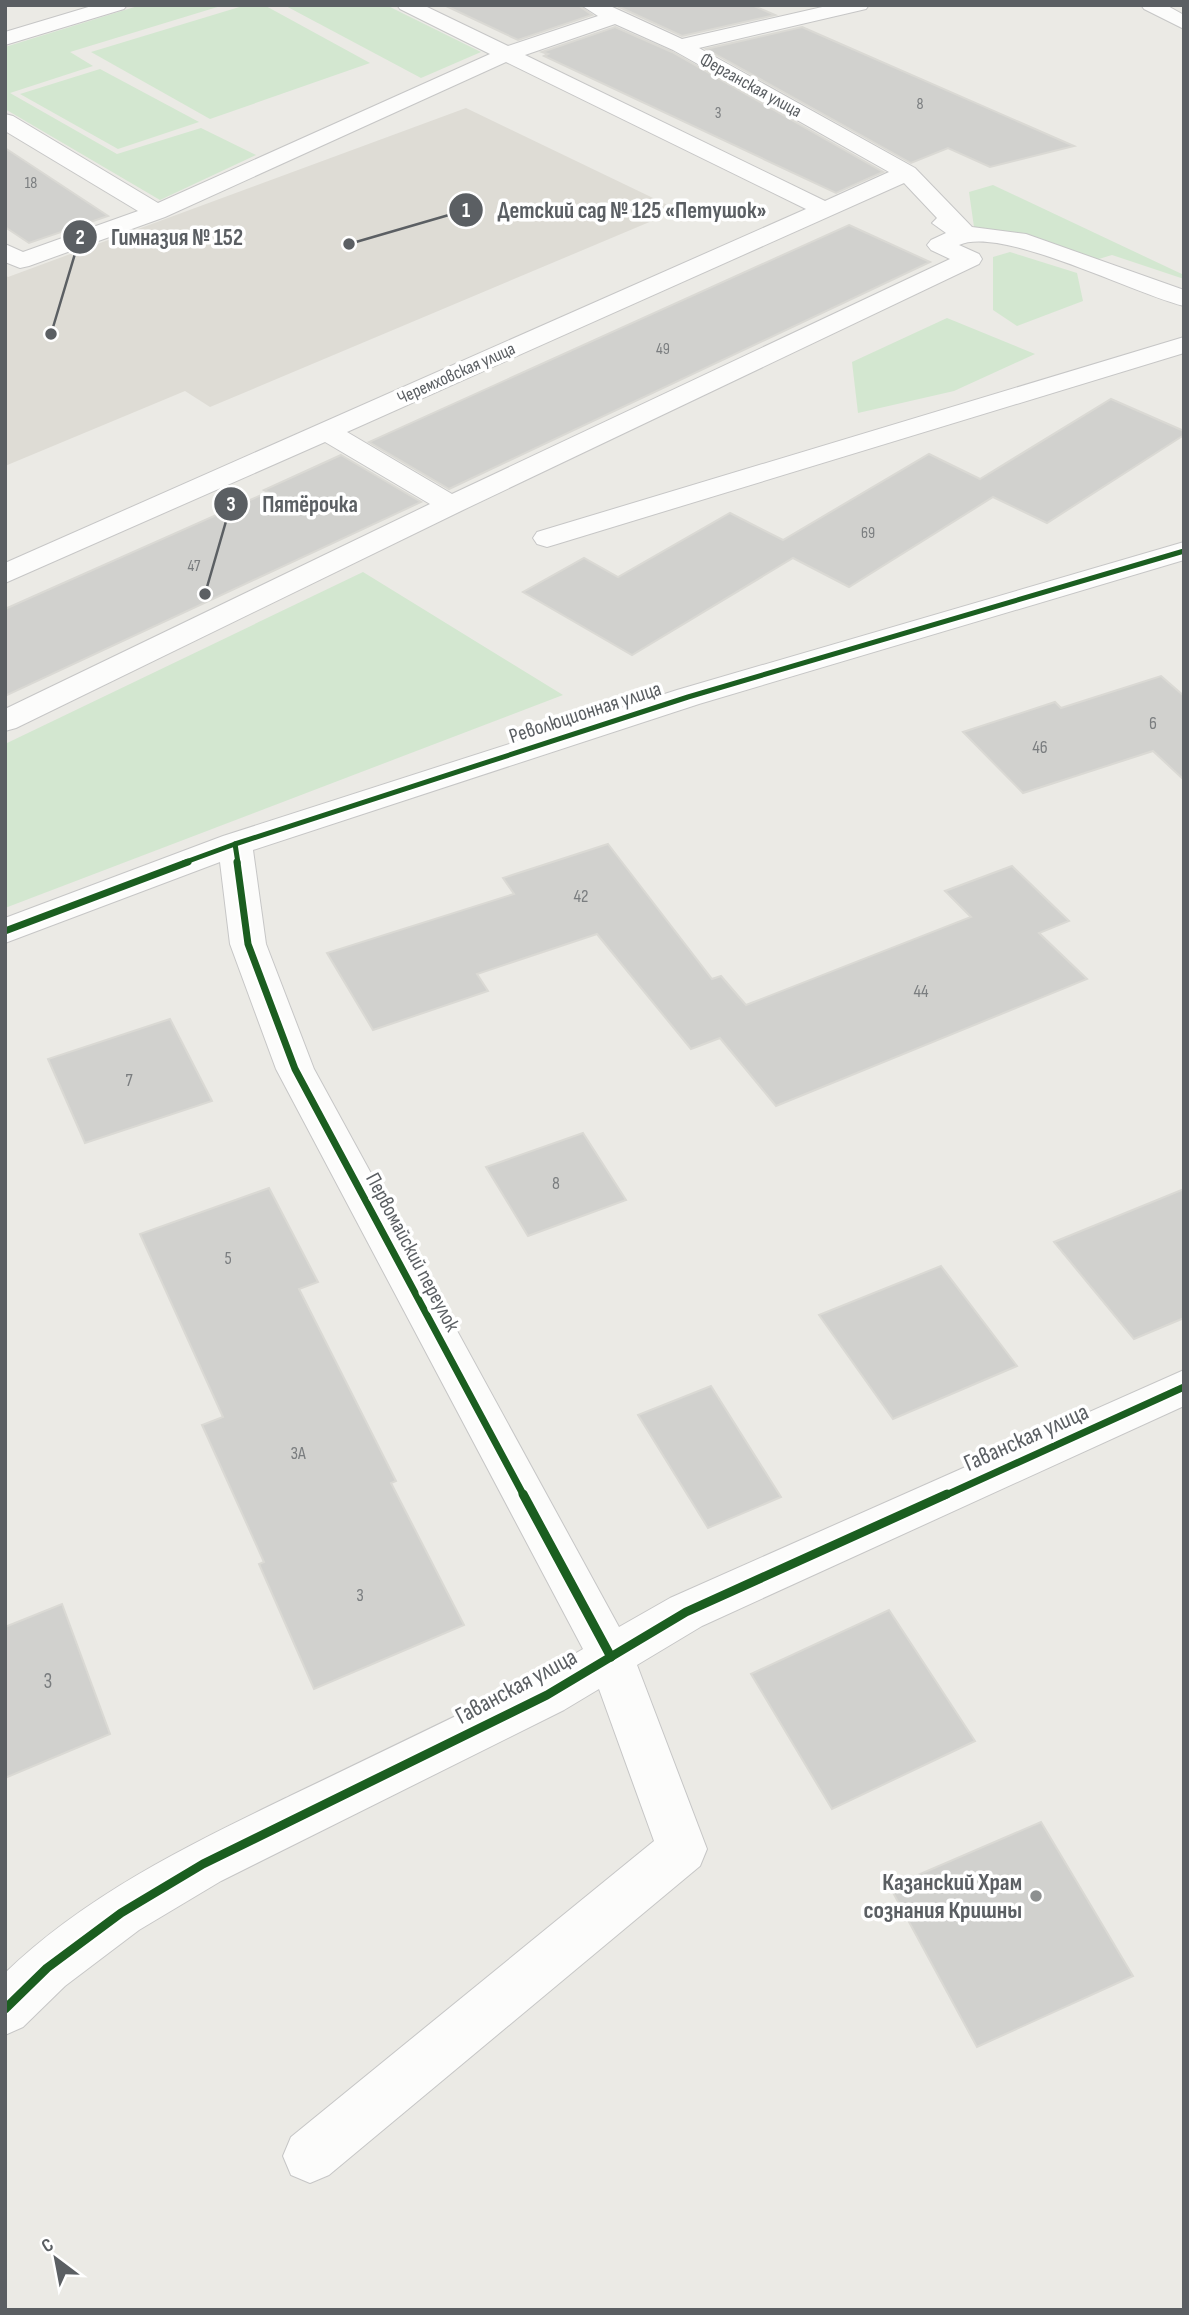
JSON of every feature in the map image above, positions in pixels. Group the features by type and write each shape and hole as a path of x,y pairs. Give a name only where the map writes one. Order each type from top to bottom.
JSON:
{"street":[{"path":"5,39 117,5"},
{"path":"407,5 825,209"},
{"name":"Ферганская улица","path":"591,5 680,46 907,173 965,233"},
{"path":"680,46 859,5"},
{"path":"1151,5 1184,23"},
{"path":"5,251 20,261 157,212 506,54 615,17"},
{"path":"5,121 157,212"},
{"name":"Черемховская улица","path":"5,574 907,173"},
{"path":"870,190 965,233 1018,239 1184,299"},
{"path":"5,721 451,505 970,259 939,245 965,233"},
{"path":"547,538 1184,345"},
{"path":"327,431 451,505"},
{"name":"Революционная улица","path":"5,931 235,844 688,697 1178,558"},
{"name":"Первомайский переулок","path":"235,844 248,944 295,1069 611,1657 682,1849 310,2156"},
{"name":"Гаванская улица","path":"5,2009 47,1968 121,1913 203,1864 547,1695 686,1612 1184,1387"}],"shaded area":[{"path":"466,108 678,210 210,407 185,391 5,466 5,275 8,277"}],"green space":[{"path":"141,5 224,5 70,52 93,66 10,93 117,154 201,128 256,155 160,200 5,109 5,47"},
{"path":"246,5 264,5 370,63 210,119 91,52"},
{"path":"284,5 386,5 481,52 421,78"},
{"path":"100,69 199,122 118,149 20,94"},
{"path":"993,185 1184,275 1184,279 1112,255 1092,261 974,227 969,192"},
{"path":"1010,252 1077,273 1083,301 1017,326 993,310 993,257"},
{"path":"947,318 1035,354 954,391 858,413 852,362"},
{"path":"363,572 563,695 5,908 5,744"}],"building":[{"path":"444,5 578,5 592,15 518,40"},
{"path":"615,5 752,5 775,15 682,36"},
{"path":"615,27 672,52 883,172 836,193 544,56 548,54 542,52"},
{"path":"802,27 1074,146 990,167 948,148 911,163 706,49"},
{"path":"5,148 108,216 29,243 5,227"},
{"path":"849,225 930,262 449,489 369,442"},
{"path":"1111,399 1184,431 1184,435 1047,523 993,497 849,587 793,558 632,655 523,592 584,558 618,577 730,513 783,540 929,454 980,479"},
{"path":"341,455 421,502 5,696 5,609 268,492 264,490"},
{"path":"1161,676 1184,696 1184,780 1153,751 1023,793 963,732 1055,702 1061,708"},
{"path":"608,844 712,979 721,976 746,1005 971,917 945,891 1012,866 1069,921 1039,933 1087,979 776,1106 720,1038 691,1049 597,934 477,974 488,991 373,1030 327,953 514,894 503,878"},
{"path":"170,1019 212,1101 85,1143 48,1059"},
{"path":"583,1133 626,1200 528,1236 486,1167"},
{"path":"269,1188 318,1282 299,1289 396,1481 391,1483 464,1625 314,1689 259,1564 264,1562 202,1425 223,1417 140,1234"},
{"path":"1184,1189 1184,1318 1134,1339 1054,1242"},
{"path":"941,1266 1017,1366 893,1419 819,1315"},
{"path":"711,1386 781,1497 708,1528 638,1415"},
{"path":"62,1604 110,1734 5,1778 5,1627"},
{"path":"889,1610 975,1741 832,1809 751,1674"},
{"path":"1041,1822 1133,1976 977,2047 890,1887"}],"cycle path":[{"path":"5,931 235,844 688,697 1184,551"},
{"path":"235,844 248,944 295,1069 611,1657"},
{"path":"5,2009 47,1968 121,1913 203,1864 547,1695 686,1612 1184,1387"}],"place":[{"name":"Детский сад № 125 «Петушок»","path":"349,244"},
{"name":"Гимназия № 152","path":"51,334"},
{"name":"Пятёрочка","path":"205,594"},
{"name":"Казанский Храм сознания Кришны","path":"1036,1896"}]}
